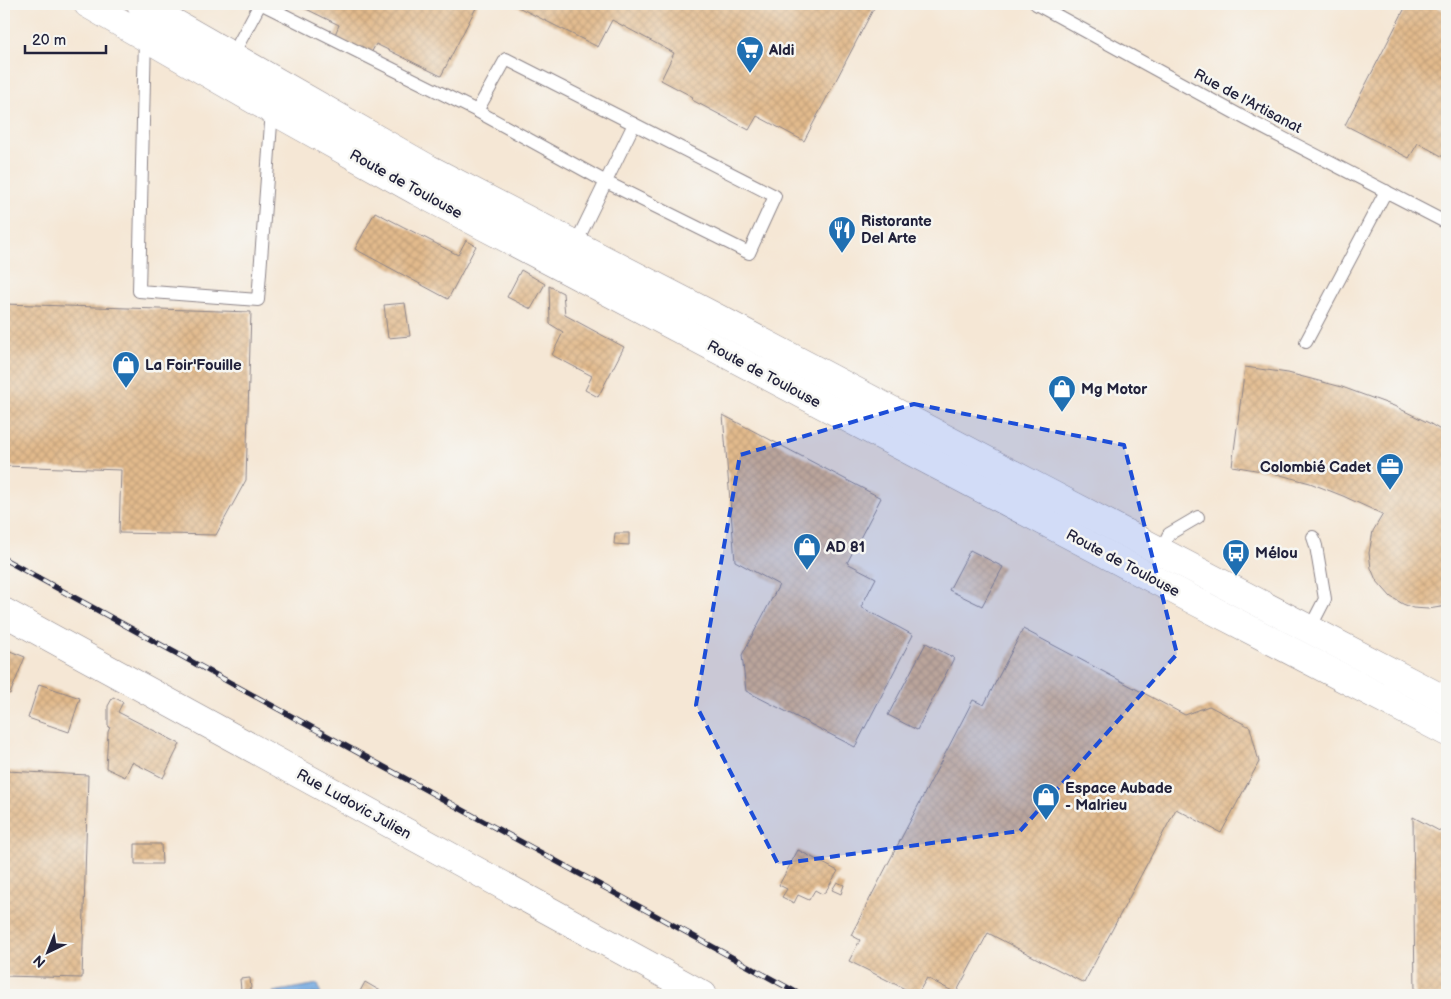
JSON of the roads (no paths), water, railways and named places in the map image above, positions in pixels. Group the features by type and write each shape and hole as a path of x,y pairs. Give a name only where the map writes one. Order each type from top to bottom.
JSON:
{"main road":[{"name":"Route de Toulouse","path":"88,4 417,191 1447,732"},
{"path":"142,4 429,169 1447,701"},
{"name":"Rue Ludovic Julien","path":"4,612 703,995"}],"lane":[{"path":"232,56 261,4 477,111 606,182 749,252 776,196 506,59 477,111"},
{"name":"Rue de l'Artisanat","path":"1036,4 1248,120 1447,223"},
{"path":"145,37 139,291 258,300 272,110"},
{"path":"575,245 634,124"},
{"path":"1306,342 1386,191"},
{"path":"1147,575 1169,534 1198,517"},
{"path":"1296,654 1325,599 1313,538"}],"water":[{"path":"318,984 321,995 274,995 273,992"}],"railway":[{"path":"4,559 801,995"}],"place":[{"name":"Aldi","path":"750,74"},
{"name":"Ristorante Del Arte","path":"842,254"},
{"name":"La Foir'Fouille","path":"126,389"},
{"name":"Mg Motor","path":"1062,413"},
{"name":"Colombié Cadet","path":"1390,491"},
{"name":"AD 81","path":"807,571"},
{"name":"Mélou","path":"1236,577"},
{"name":"Espace Aubade - Malrieu","path":"1046,821"}]}
